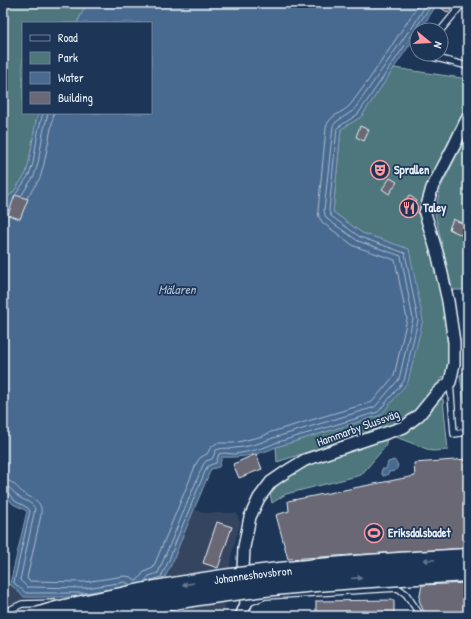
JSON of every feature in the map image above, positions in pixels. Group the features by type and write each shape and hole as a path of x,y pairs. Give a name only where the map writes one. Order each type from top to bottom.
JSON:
{"highway":[{"name":"Johanneshovsbron","path":"40,616 103,600 195,582 361,564 468,558"},
{"name":"Johanneshovsbron","path":"97,616 154,603 248,588 363,578 468,572"}],"street":[{"path":"450,382 454,364 454,342 448,301 438,256 425,213 432,188 468,117"},
{"name":"Hammarby Slussväg","path":"241,616 246,604 243,570 244,547 250,516 259,498 271,482 287,470 305,460 404,427 419,415 437,393 450,382"}],"lane":[{"path":"448,22 463,3"},
{"path":"449,61 468,66"},
{"path":"450,382 454,434 468,432"},
{"path":"246,604 265,596 398,588 406,594 421,616"},
{"path":"3,613 22,604 102,603 114,616"}],"shaded area":[{"path":"194,509 204,513 237,513 240,523 231,557 224,616 152,616 153,584 173,561"},
{"path":"10,584 24,597 86,597 125,616 3,616 3,602 5,601"}],"green space":[{"path":"3,3 87,3 78,22 22,22 22,114 39,114 26,174 12,194 3,199"},
{"path":"394,68 468,79 468,101 433,174 420,209 434,254 442,300 449,355 446,374 431,390 417,411 405,421 277,462 276,447 381,415 409,249 362,233 333,212 341,129 361,117"},
{"path":"468,133 468,290 452,290 435,214 440,189"},
{"path":"468,369 468,402 464,402 460,375"},
{"path":"437,399 443,399 448,450 432,451 396,437 410,429"},
{"path":"387,439 385,447 361,475 286,494 272,503 270,493 277,485 293,473 320,461"}],"water":[{"name":"Mälaren","path":"87,3 438,3 425,22 409,22 409,46 361,117 341,129 333,212 362,233 409,249 423,320 408,382 381,415 256,454 222,457 219,467 211,469 173,561 163,581 153,584 152,616 125,616 86,597 24,597 10,584 27,511 13,504 3,493 3,199 12,194 26,174 39,114 152,114 152,22 78,22"},
{"path":"394,460 398,465 395,471 389,472 387,475 383,476 381,472 382,469 386,469 388,462"}],"building":[{"path":"435,3 455,3 448,13"},
{"path":"360,126 369,130 364,141 356,137"},
{"path":"390,178 397,182 389,194 382,189"},
{"path":"15,195 28,199 20,219 8,215"},
{"path":"409,195 417,201 410,213 401,208"},
{"path":"453,219 468,226 468,238 449,229"},
{"path":"256,454 262,469 239,478 233,464"},
{"name":"Eriksdalsbadet","path":"468,459 468,548 288,559 276,515 289,511 288,501 415,476 414,463"},
{"path":"217,522 232,527 218,568 203,563"},
{"path":"468,583 468,614 465,616 429,616 423,610 419,600 422,585"},
{"path":"394,600 394,616 316,616 316,601"}],"place":[{"name":"Sprallen","path":"380,170"},
{"name":"Taley","path":"409,208"},
{"name":"Eriksdalsbadet","path":"374,533"}]}
